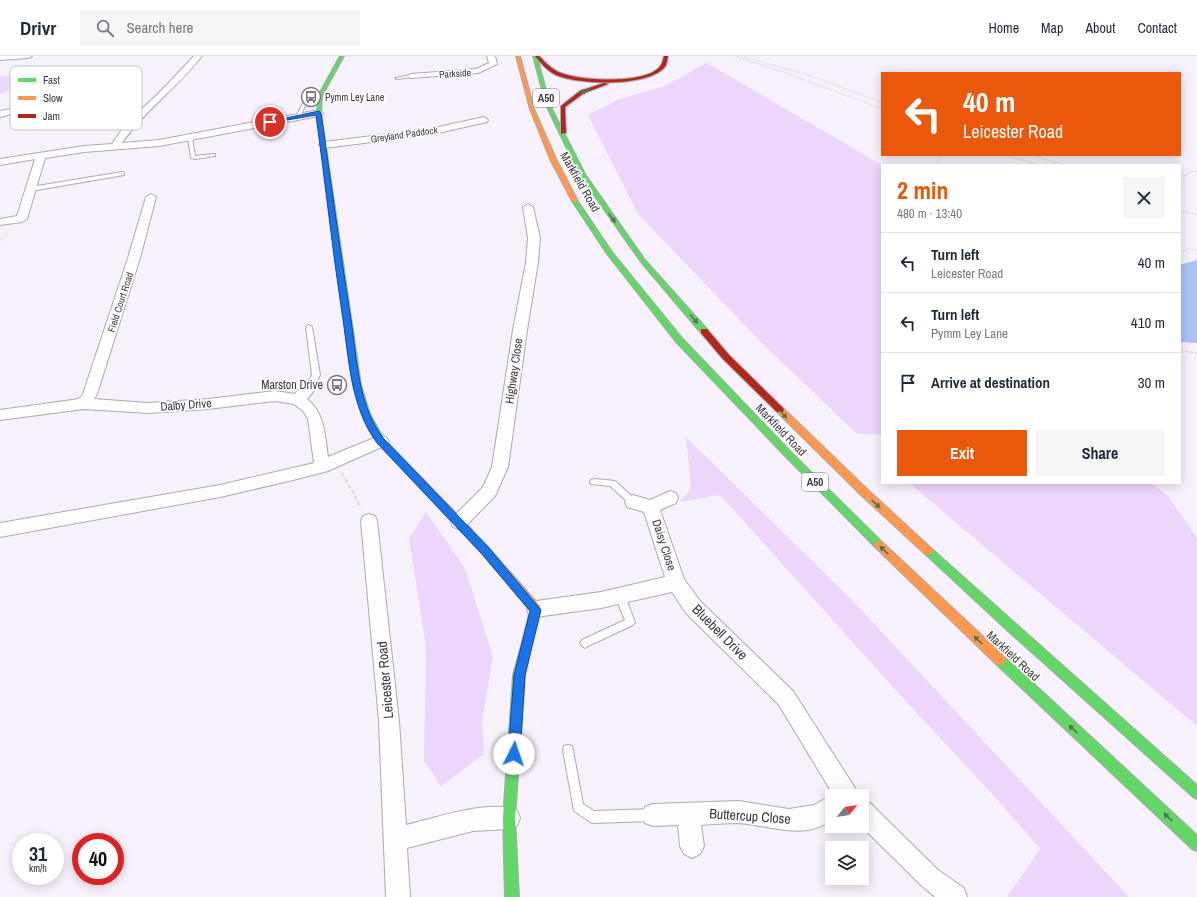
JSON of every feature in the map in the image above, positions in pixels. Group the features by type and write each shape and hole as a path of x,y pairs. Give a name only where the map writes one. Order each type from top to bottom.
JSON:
{"main road":[{"path":"342,56 320,96 319,113 338,261 360,399 372,429 380,441 459,522 536,610 520,675 509,818 512,897"},
{"name":"Markfield Road","path":"518,56 526,92 535,120 549,154 568,189 618,265 645,299 696,358 837,505 1000,662 1197,844"},
{"path":"536,56 548,68 560,75 584,80 634,79 655,73 662,68 666,60 666,56"},
{"name":"Markfield Road","path":"536,56 542,87 563,137 582,174 643,261 726,357 869,498 1013,630 1197,793"},
{"path":"563,137 563,107 570,100 587,89 622,80"}],"street":[{"path":"0,58 28,56"},
{"path":"142,114 165,92 198,56"},
{"name":"Parkside","path":"411,76 431,71 478,72 493,64 491,56"},
{"path":"0,114 10,112"},
{"path":"0,162 84,149 159,143 319,113"},
{"name":"Greyland Paddock","path":"324,147 429,132 484,120"},
{"path":"324,147 432,135 469,127"},
{"path":"115,146 126,130"},
{"path":"0,222 22,219 41,156"},
{"name":"Field Court Road","path":"84,404 90,394 134,258 151,197"},
{"name":"Highway Close","path":"459,522 489,491 500,467 534,238 528,207"},
{"path":"309,388 298,400 308,407 315,419 328,464"},
{"name":"Dalby Drive","path":"0,415 84,404 148,408 208,404 275,396 298,400"},
{"path":"0,530 220,491 328,464 380,441"},
{"name":"Daisy Close","path":"633,502 651,507 670,498"},
{"name":"Daisy Close","path":"651,507 676,583"},
{"name":"Leicester Road","path":"369,521 388,714 398,897"},
{"path":"536,610 620,596 676,583"},
{"name":"Bluebell Drive","path":"676,583 693,607 786,698 843,789"},
{"name":"Buttercup Close","path":"653,815 739,812 789,820 818,816 825,811"},
{"path":"688,813 692,846"},
{"path":"396,839 473,820 509,818"},
{"path":"869,818 930,878 955,897"}],"lane":[{"path":"396,78 411,76"},
{"path":"298,116 309,94"},
{"path":"190,138 192,157 196,158 213,155"},
{"path":"31,189 122,174"},
{"path":"309,327 316,375 309,388"},
{"path":"594,482 612,483 633,502"},
{"path":"585,642 630,622 620,596"},
{"path":"568,750 578,807 592,816 653,815"}],"path":[{"path":"734,56 786,73 881,109"},
{"path":"742,56 808,75 881,102"},
{"path":"1009,156 1034,164"},
{"path":"1035,156 1059,164"},
{"path":"1181,177 1191,172 1197,171"},
{"path":"1181,210 1197,215"},
{"path":"1181,253 1187,250 1197,250"},
{"path":"1181,351 1197,353"},
{"path":"328,464 344,476 369,521"}],"shaded area":[{"path":"707,63 881,164 881,435 856,433 760,341 638,214 588,115 618,100 664,86"},
{"path":"0,76 10,76 10,88 5,93 0,94"},
{"path":"686,437 851,599 1129,897 1007,897 1040,849 995,797 903,698 720,495 679,501 689,492 691,485"},
{"path":"910,484 1152,484 1168,496 1197,538 1197,726"},
{"path":"426,512 465,568 493,657 482,720 484,754 441,786 424,761 426,646 409,539"}],"water":[{"path":"1197,260 1197,343 1181,342 1181,265"}],"traffic: fast":[{"path":"342,56 320,96 319,113 357,385 366,414 381,441 447,510"},
{"path":"535,56 548,105 582,174 643,261 704,331"},
{"path":"575,201 609,253 679,340 788,454 879,545"},
{"path":"928,551 1197,793"},
{"path":"512,897 509,818 519,675 528,639"},
{"path":"1000,660 1197,844"}],"traffic: slow":[{"path":"518,56 532,109 553,159 575,201"},
{"path":"780,410 864,492 928,551"},
{"path":"447,510 485,550 536,609 528,639"},
{"path":"879,545 1000,660"}],"traffic: jam":[{"path":"537,56 546,66 558,74 581,80 595,81 627,80 653,73 663,66 666,56"},
{"path":"563,133 563,107 582,92 606,84"},
{"path":"704,331 726,357 780,410"}],"place":[{"name":"Pymm Ley Lane","path":"311,97"},
{"name":"Marston Drive","path":"337,385"}],"route":[{"path":"270,122 319,113 338,261 360,399 372,429 380,441 485,550 536,610 520,675 514,754"}]}
